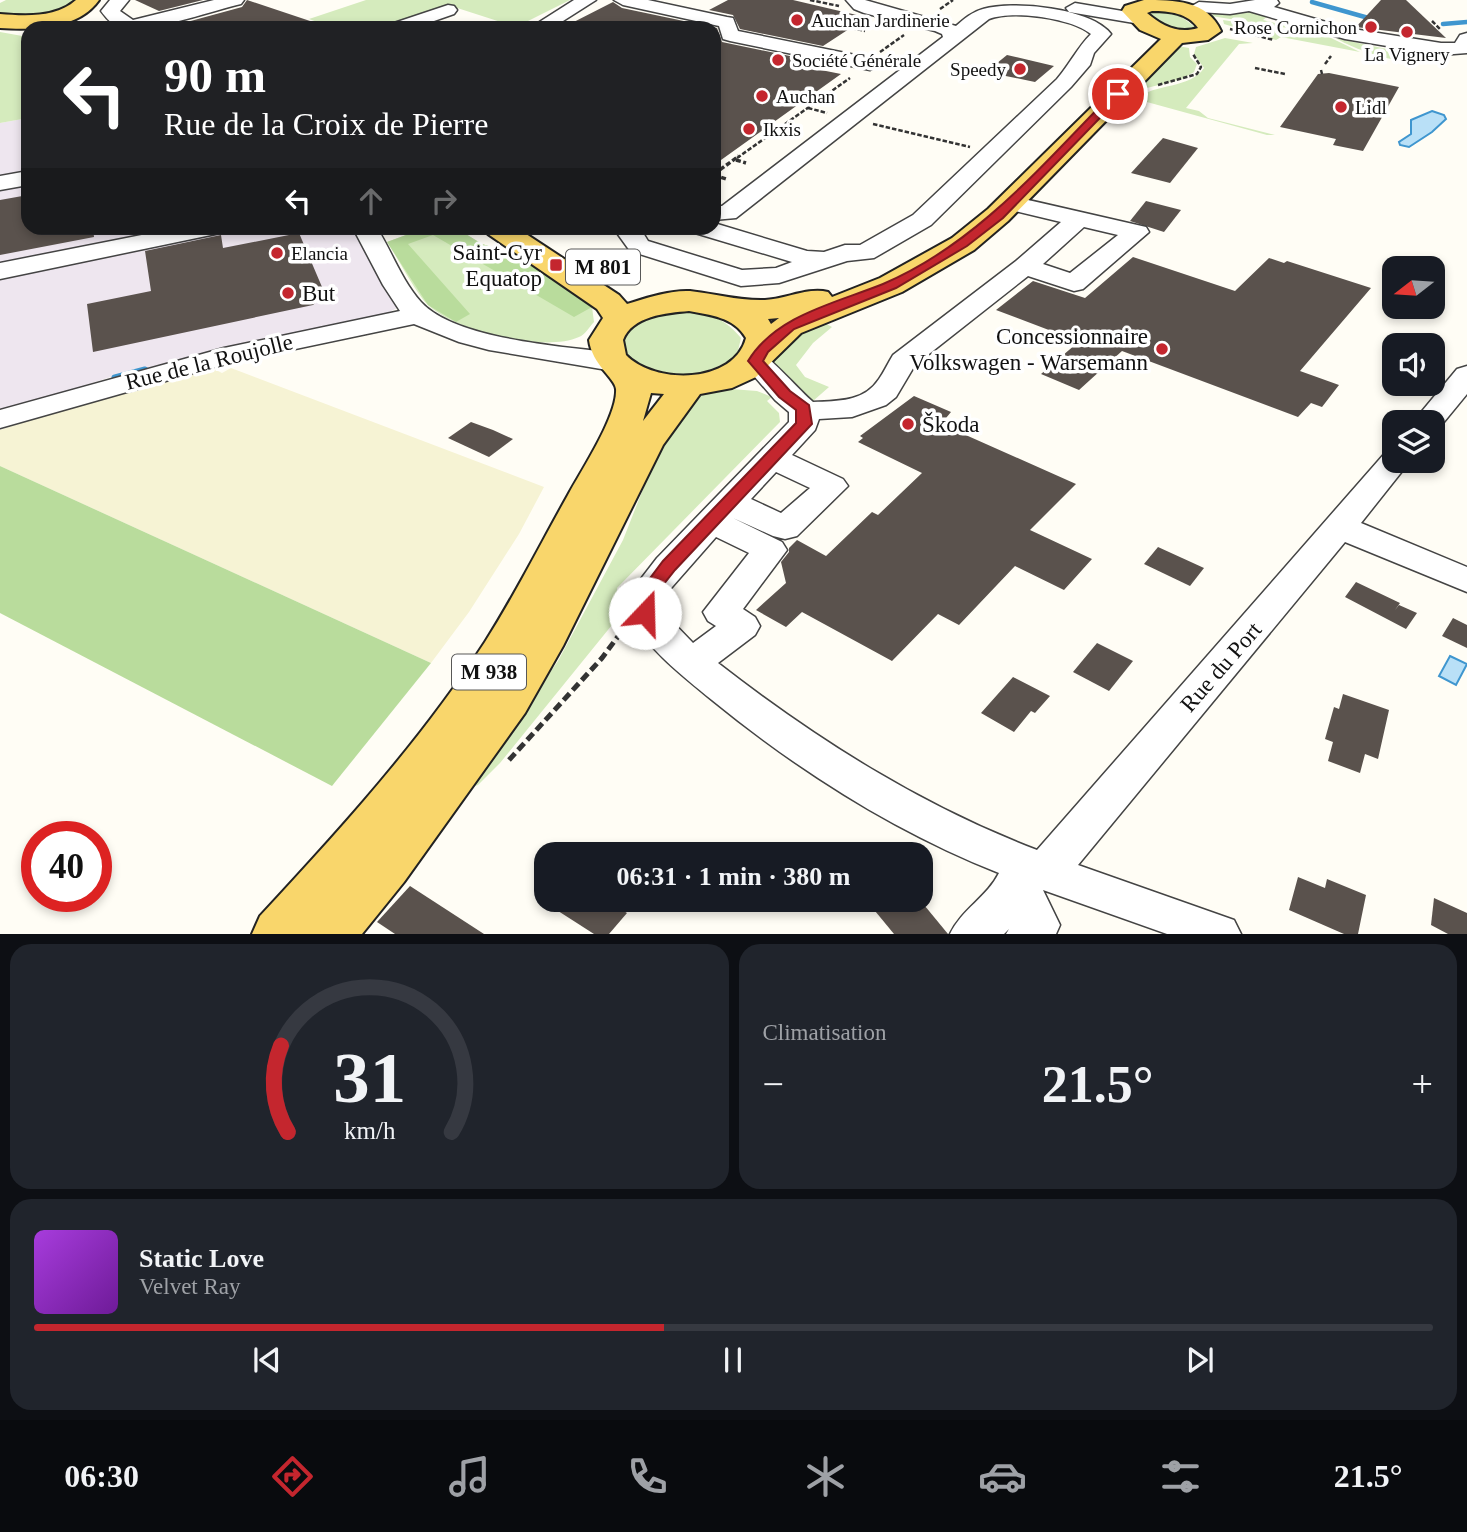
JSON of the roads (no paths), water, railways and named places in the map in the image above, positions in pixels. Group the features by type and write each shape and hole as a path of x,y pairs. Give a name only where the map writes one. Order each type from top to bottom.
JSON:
{"main road":[{"path":"32,21 58,16 86,2"},
{"path":"86,2 79,15 87,21"},
{"path":"1172,13 1011,203 972,237 930,264 891,285 789,326 733,369 644,381 617,349 650,306 668,302 700,302 729,308 770,310 809,302 874,276 948,235 1017,173 1108,83 1121,62 1172,13"},
{"path":"0,21 21,22"},
{"name":"M 801","path":"508,235 608,302 617,349"},
{"name":"M 801","path":"552,235 639,290 668,302"},
{"path":"729,308 757,326 763,337 733,369"},
{"name":"M 938","path":"280,933 375,826 448,732 502,652 615,445 632,402 634,388 617,349"},
{"name":"M 938","path":"327,933 393,856 508,700 546,635 645,444 733,369"}],"street":[{"path":"120,0 110,11 124,21"},
{"path":"155,21 235,0"},
{"path":"551,21 587,0"},
{"path":"623,0 727,22 730,35 872,66"},
{"path":"855,0 861,7 870,5 933,22 951,31 952,40"},
{"path":"1032,0 1172,13"},
{"path":"1055,0 1109,9 1172,13 1230,9 1286,0"},
{"path":"1250,6 1345,33 1412,45"},
{"path":"641,235 704,249 723,263 747,270 768,270 793,263 828,259 865,253 922,220 1064,83 1080,65 1085,51 1101,34 1089,24 1013,9 985,14 721,213 828,259"},
{"path":"417,21 448,10"},
{"path":"933,22 978,19"},
{"path":"0,183 21,179"},
{"path":"1011,203 1137,232 1074,284 1025,266"},
{"path":"733,369 795,403 862,408 894,385 903,361 1025,266 1079,219"},
{"path":"721,233 805,258 828,259"},
{"path":"0,271 177,235"},
{"path":"369,235 400,289 419,315 438,325 492,345 515,350 565,354 617,349"},
{"path":"617,235 622,245 645,265 726,288 758,292 775,288 826,266 828,259"},
{"path":"638,235 666,265 730,284 760,281 828,259"},
{"name":"Rue de la Roujolle","path":"0,419 224,356 419,315"},
{"path":"1438,410 1467,375"},
{"path":"795,403 804,424 648,593 645,613 655,630 790,741 840,772 953,833 1045,873 1218,933"},
{"path":"721,511 785,528 832,486 771,457"},
{"name":"Rue du Port","path":"1045,873 1385,473"},
{"path":"694,662 742,626 720,612 770,550 721,511"},
{"path":"1340,527 1467,580"},
{"path":"973,933 1008,900 1017,882 1037,925 1028,933"}],"water":[{"path":"1432,111 1444,115 1446,119 1409,147 1400,145 1399,142 1411,134 1411,120"},
{"path":"1450,656 1467,664 1456,685 1439,676"}],"waterway":[{"path":"1312,2 1372,19"},
{"path":"1443,24 1467,22"},
{"path":"115,378 145,370"}],"place":[{"name":"Auchan Jardinerie","path":"797,20"},
{"name":"Rose Cornichon","path":"1371,27"},
{"name":"La Vignery","path":"1407,32"},
{"name":"Société Générale","path":"778,60"},
{"name":"Speedy","path":"1020,69"},
{"name":"Auchan","path":"762,96"},
{"name":"Lidl","path":"1341,107"},
{"name":"Ikxis","path":"749,129"},
{"name":"Elancia","path":"277,253"},
{"name":"Saint-Cyr Equatop","path":"556,265"},
{"name":"But","path":"288,293"},
{"name":"Concessionnaire Volkswagen - Warsemann","path":"1162,349"},
{"name":"Škoda","path":"908,424"}]}
